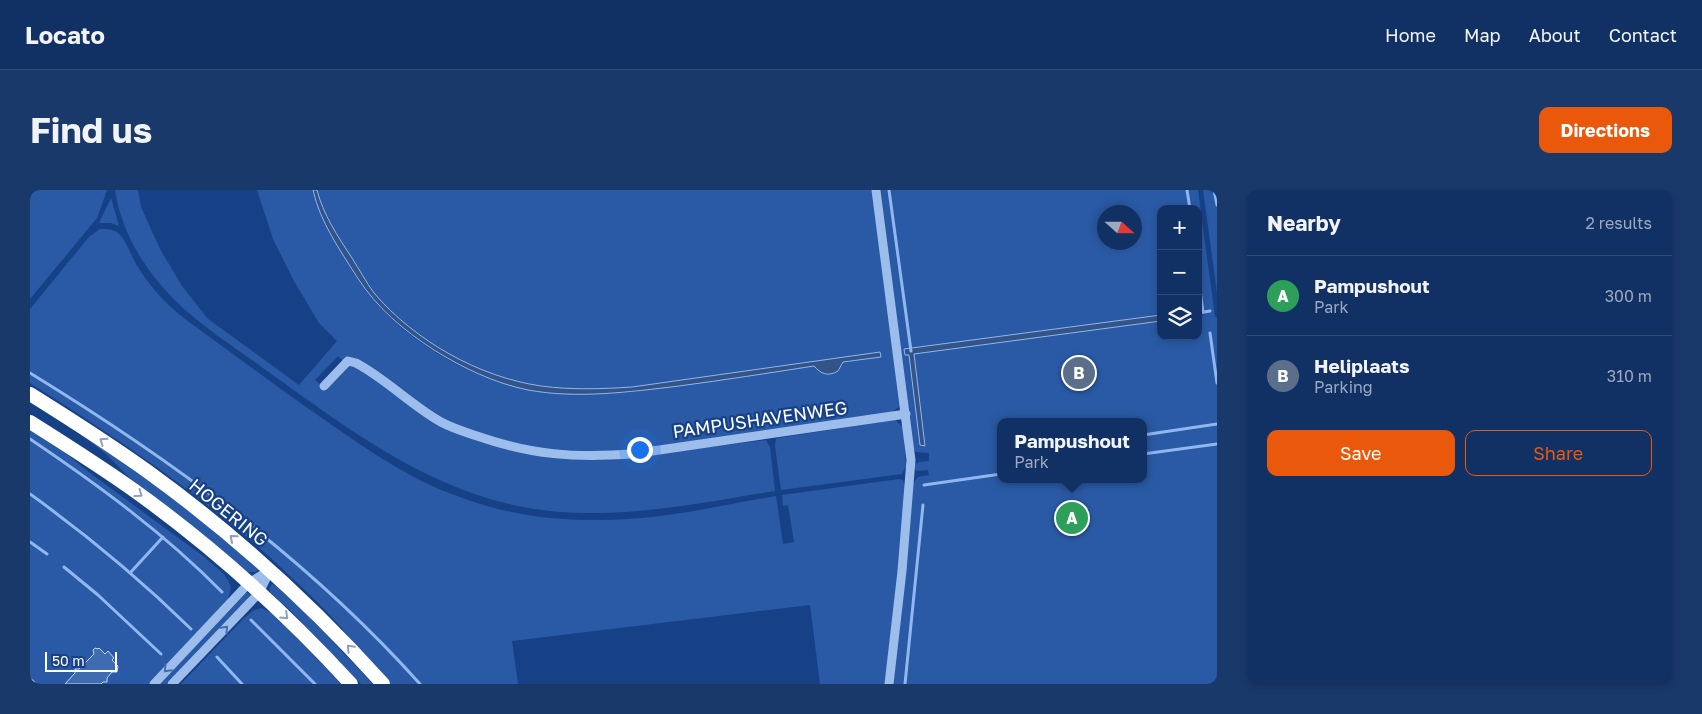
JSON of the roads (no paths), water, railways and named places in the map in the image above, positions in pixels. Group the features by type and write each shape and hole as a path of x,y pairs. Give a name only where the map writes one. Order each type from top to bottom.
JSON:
{"highway":[{"name":"HOGERING","path":"30,394 148,472 226,532 270,570 335,632 383,684"},
{"path":"30,422 143,497 192,535 254,588 351,684"}],"street":[{"path":"876,190 911,460 902,571 889,684"},
{"name":"PAMPUSHAVENWEG","path":"324,386 345,364 348,362 356,363 443,423 502,445 542,454 566,456 632,454 906,414"},
{"path":"172,684 270,570"},
{"path":"154,684 254,588 270,570"}],"waterway":[{"path":"889,190 911,351"},
{"path":"1187,190 1189,205"},
{"path":"1214,190 1217,205"},
{"path":"1201,295 1203,312"},
{"path":"1202,312 1210,311"},
{"path":"1210,333 1217,383"},
{"path":"30,373 135,441 236,514 332,595 377,638 420,684"},
{"path":"1147,434 1217,424"},
{"path":"30,439 81,474 154,530 222,592"},
{"path":"1147,453 1217,444"},
{"path":"924,485 997,475"},
{"path":"30,494 113,558 191,629"},
{"path":"905,684 923,505"},
{"path":"130,573 163,537"},
{"path":"30,542 47,554"},
{"path":"64,567 98,595 161,654"},
{"path":"251,620 315,684"},
{"path":"217,657 242,684"}],"place":[{"name":"Heliplaats","path":"1079,373"},
{"name":"Pampushout","path":"1072,518"}]}
